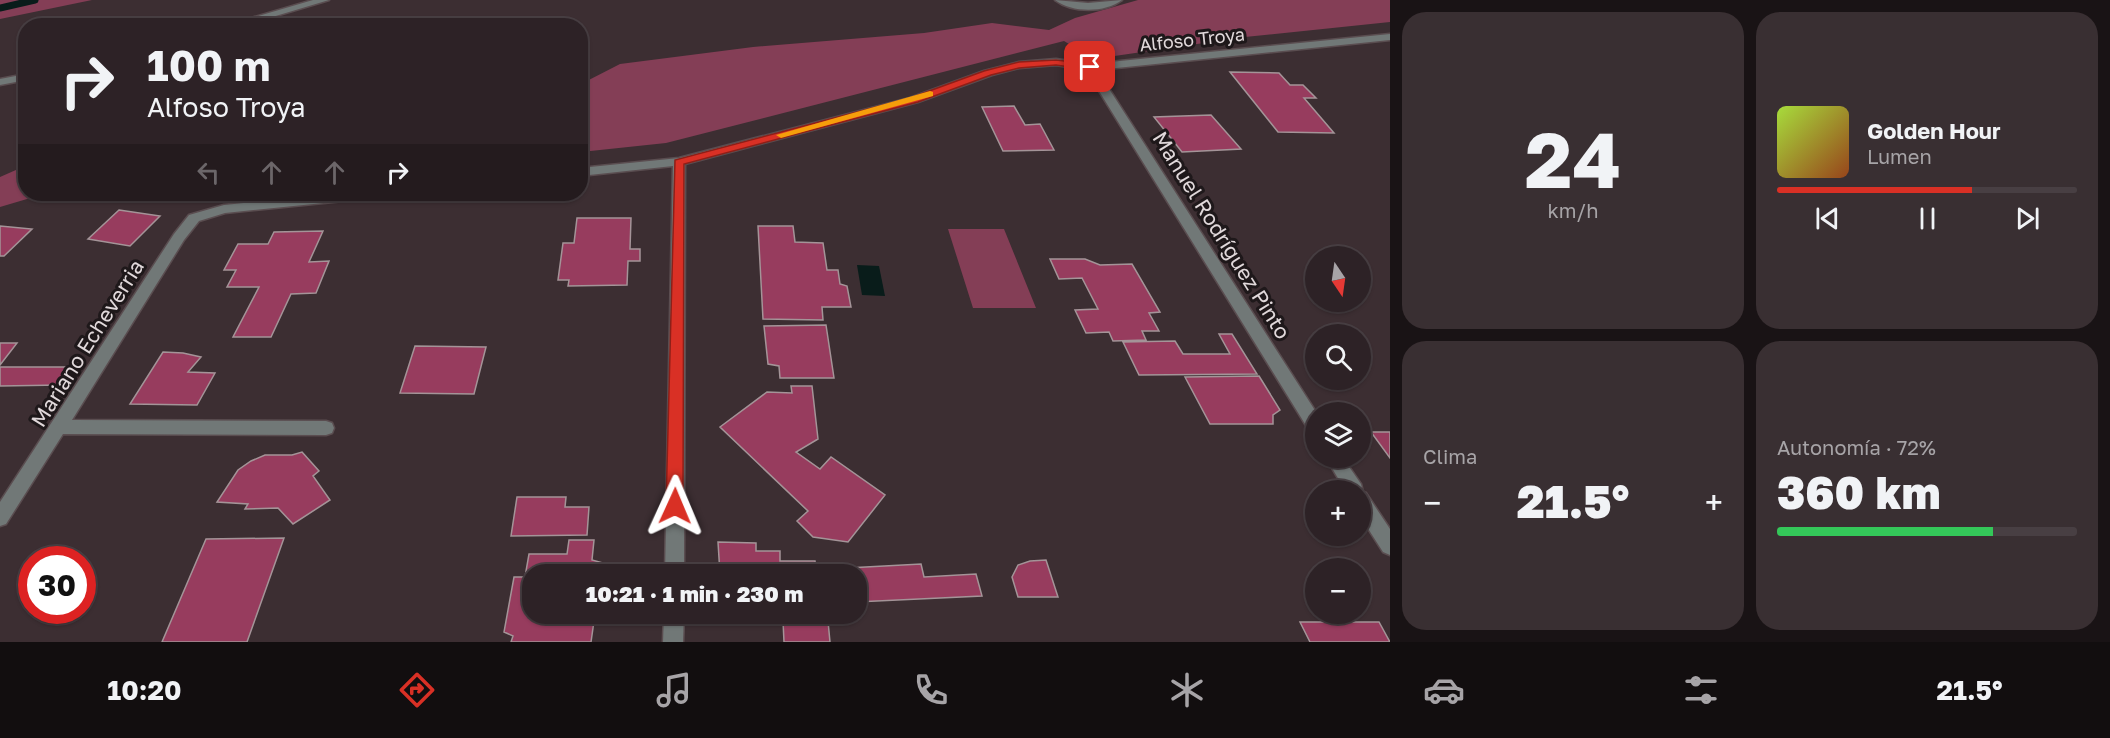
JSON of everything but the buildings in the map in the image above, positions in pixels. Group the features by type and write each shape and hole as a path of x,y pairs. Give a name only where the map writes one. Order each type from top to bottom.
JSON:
{"street":[{"path":"258,18 324,0"},
{"path":"1060,0 1084,8 1101,6 1117,0"},
{"name":"Alfoso Troya","path":"588,171 679,162 914,100 988,73 1019,65 1056,62 1090,67 1390,37"},
{"name":"Manuel Rodríguez Pinto","path":"1090,67 1305,409"},
{"path":"0,82 18,78"},
{"path":"674,564 679,162"},
{"name":"Mariano Echeverria","path":"0,518 179,237 194,218 224,209 304,201"},
{"path":"57,428 111,426 326,428"},
{"path":"1371,516 1390,546"},
{"path":"673,642 674,624"}],"shaded area":[{"path":"0,0 92,0 0,19"},
{"path":"1138,0 1390,0 1390,22 1245,37 1094,59 1064,41 666,143 588,151 588,80 620,64 753,47 924,33 992,23 1049,30 1075,18"},
{"path":"18,169 18,201 20,201 0,207 0,177"},
{"path":"948,229 1004,229 1036,308 973,308"},
{"path":"857,265 879,266 885,296 862,295"}],"waterway":[{"path":"0,8 35,0"}],"slow traffic":[{"path":"781,135 930,94"}],"route":[{"path":"675,506 679,162 914,100 988,73 1019,65 1056,62 1090,67"}]}
